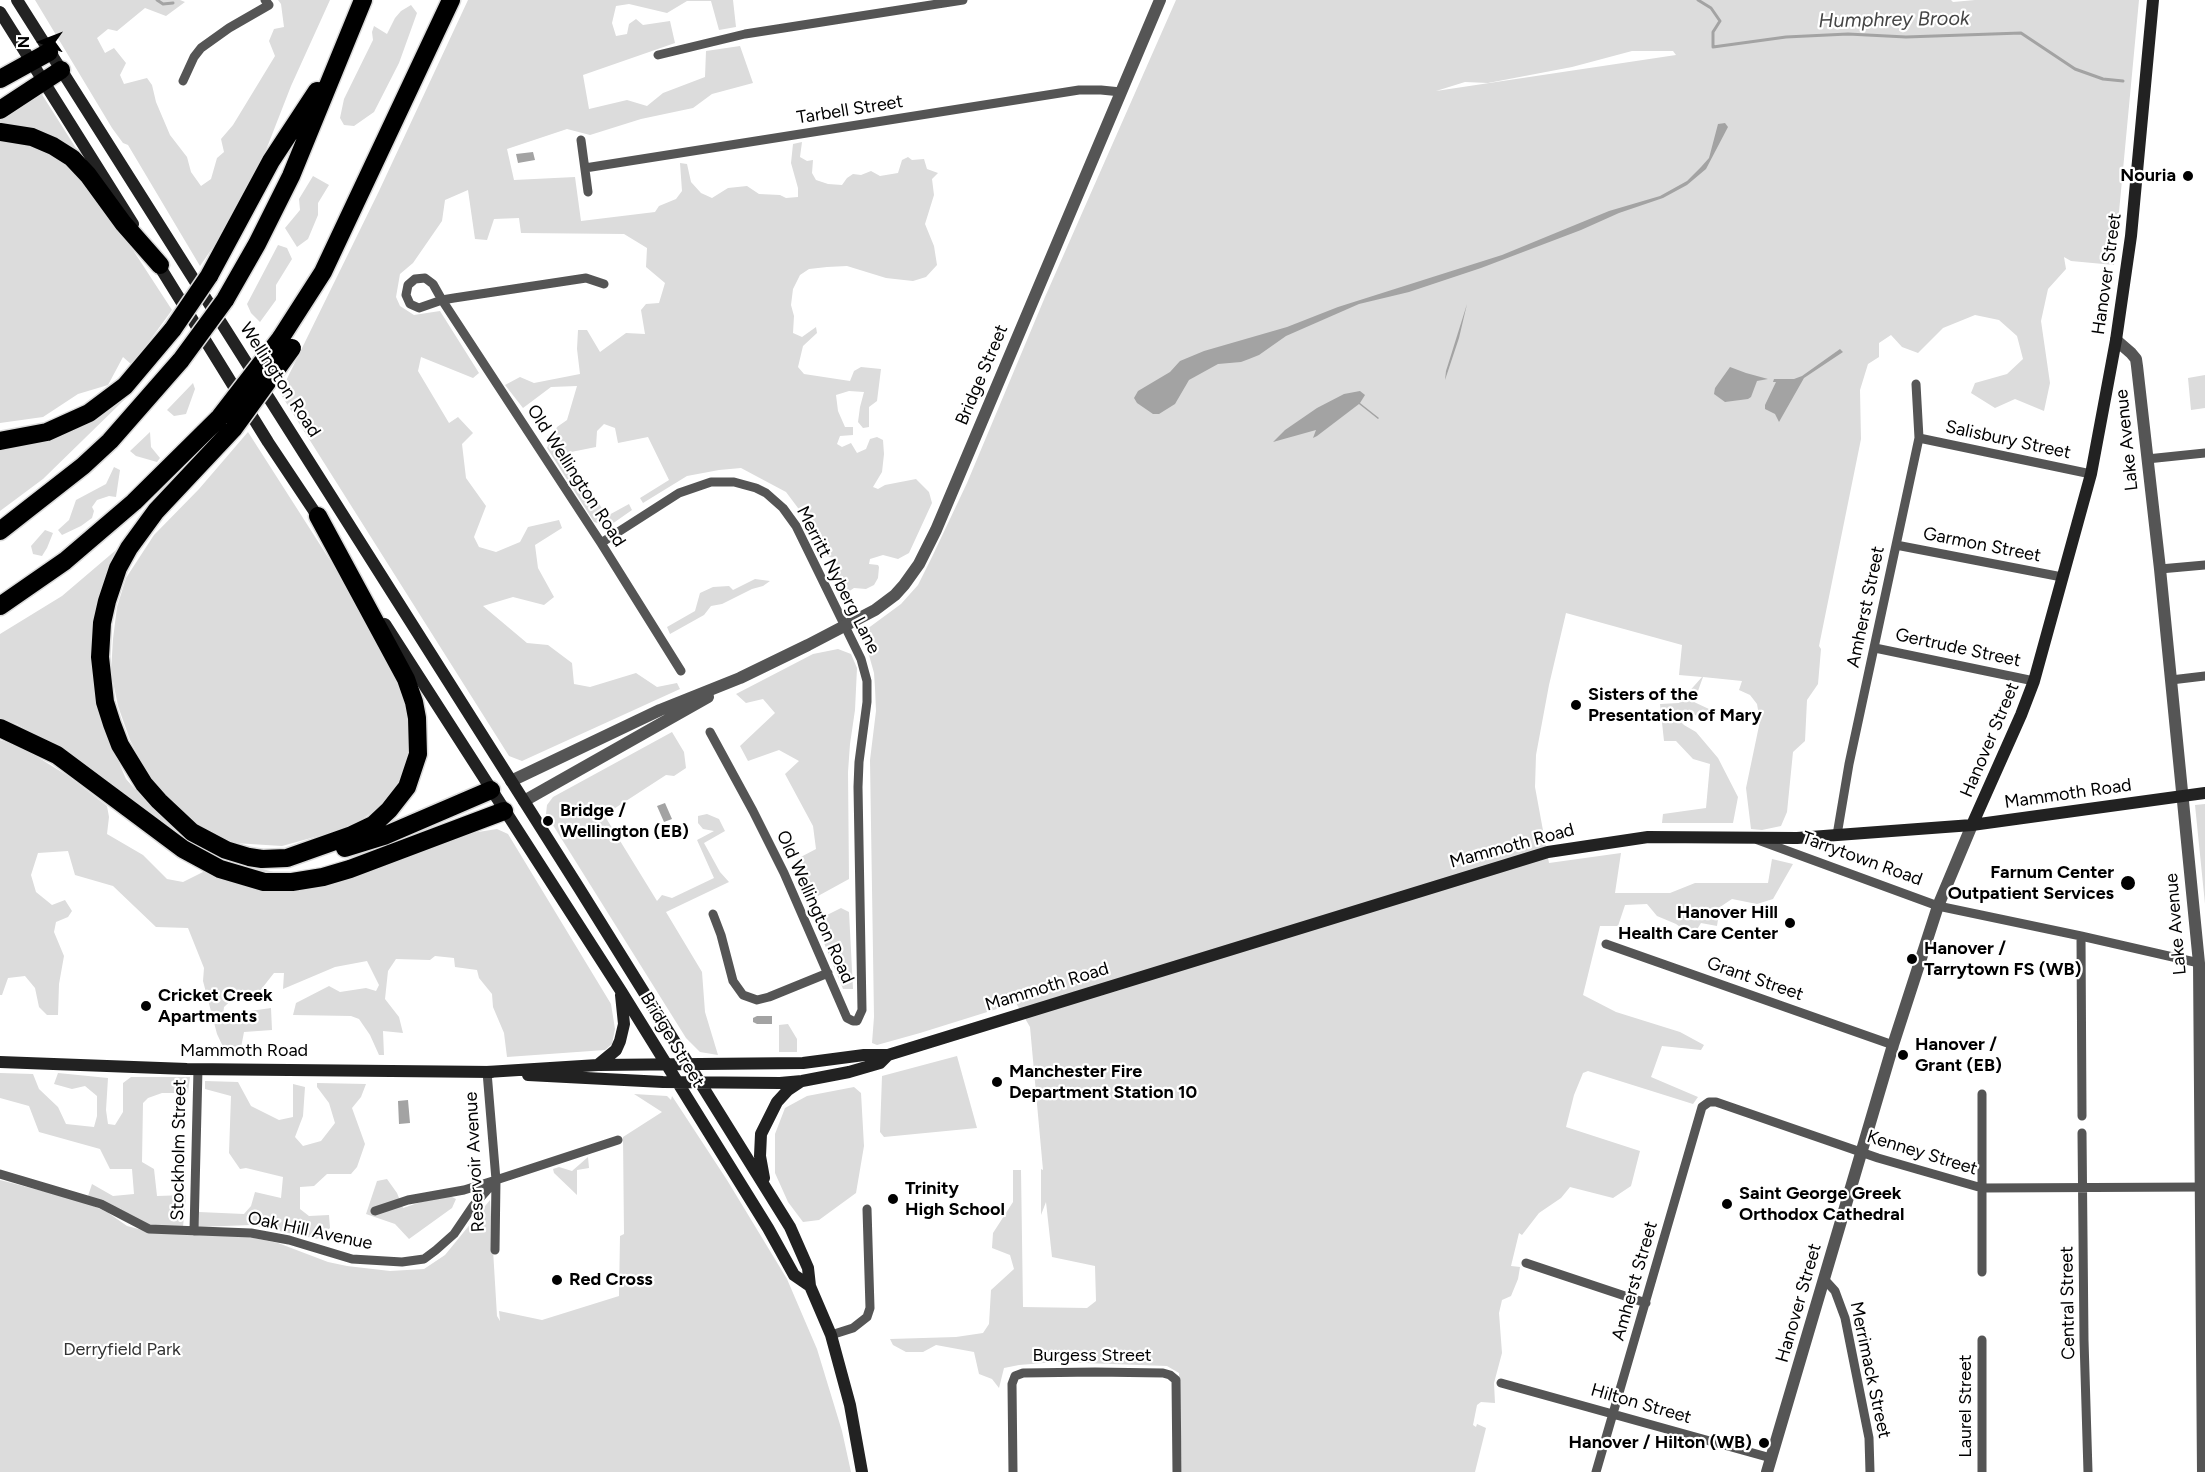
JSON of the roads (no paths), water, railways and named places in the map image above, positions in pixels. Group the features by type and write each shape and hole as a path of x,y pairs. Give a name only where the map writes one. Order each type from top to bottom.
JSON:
{"highway":[{"path":"0,531 83,466 110,441 182,360 225,300 257,244 291,176 363,0"},
{"path":"451,0 323,272 286,343 227,423 129,548 110,590 104,612 100,646 105,702 120,745 131,765 159,801 192,832 226,850 262,859 331,853 384,836 491,790"},
{"path":"0,79 50,52"},
{"path":"0,441 47,432 89,413 125,386 173,329 209,276 271,161 341,55"},
{"path":"0,110 61,70"},
{"path":"0,132 32,137 72,158 88,175 123,223 160,265"},
{"path":"0,606 65,561 227,423"},
{"path":"287,858 352,835 372,825 389,810 406,787 415,765 419,745 416,710 406,678 318,516"},
{"path":"0,728 57,755 183,849 220,869 264,882 292,882 323,877 504,811"}],"main road":[{"name":"Wellington Road","path":"17,0 511,781"},
{"name":"Hanover Street","path":"1972,825 2022,715 2034,681 2091,474 2116,340 2135,202 2153,0"},
{"path":"0,12 160,265 261,432 318,516 491,790"},
{"name":"Bridge Street","path":"810,1286 794,1275 763,1219 676,1083 621,991 491,790 511,781 767,1188 799,1245 808,1268 810,1286 831,1335 850,1405 862,1472"},
{"name":"Mammoth Road","path":"487,1072 598,1065 802,1063 864,1055 888,1055 1548,852 1648,837 1752,838 1837,835 1972,825 2205,793"},
{"name":"Bridge Street","path":"504,811 524,801"},
{"path":"598,1065 616,1050 620,1041 624,1024 621,991"},
{"name":"Mammoth Road","path":"0,1062 198,1069 487,1072 561,1078 701,1083 802,1081 880,1063 888,1055"},
{"path":"676,1083 689,1064"},
{"path":"767,1188 760,1156 761,1134 771,1112 783,1095 802,1081"}],"street":[{"path":"658,55 745,34 959,0"},
{"name":"Bridge Street","path":"524,801 668,722 740,678 875,610 896,595 923,556 956,482 1160,0"},
{"path":"183,81 194,57 201,48 267,3"},
{"name":"Tarbell Street","path":"585,168 1079,90 1121,92"},
{"path":"581,140 588,192"},
{"name":"Old Wellington Road","path":"604,284 586,278 442,300 681,670"},
{"name":"Lake Avenue","path":"2116,340 2126,347 2136,359 2202,964 2203,1472"},
{"name":"Lake Avenue","path":"2113,354 2126,360 2137,374"},
{"name":"Amherst Street","path":"1837,835 1852,753 1919,438 1916,384"},
{"name":"Salisbury Street","path":"1919,438 2091,474"},
{"path":"2147,459 2205,453"},
{"name":"Merritt Nyberg Lane","path":"601,543 690,488 722,481 756,488 775,500 790,516 845,624 863,665 867,691 858,787 861,1017"},
{"name":"Garmon Street","path":"1896,545 2062,578"},
{"path":"2160,569 2205,565"},
{"name":"Gertrude Street","path":"1875,648 2034,681"},
{"path":"2171,680 2205,676"},
{"name":"Bridge Street","path":"511,781 660,710 740,678"},
{"name":"Old Wellington Road","path":"710,732 784,873 847,1018 853,1021 861,1017"},
{"name":"Hanover Street","path":"1767,1472 1893,1045 1938,906 1972,825"},
{"name":"Tarrytown Road","path":"1752,838 1938,906 2202,964"},
{"path":"713,914 722,935 733,981 743,995 757,1000 769,997 828,973"},
{"path":"2081,936 2082,1116"},
{"name":"Grant Street","path":"1606,944 1893,1045"},
{"name":"Stockholm Street","path":"194,1232 198,1069"},
{"name":"Reservoir Avenue","path":"487,1072 496,1180 495,1250"},
{"path":"1982,1094 1982,1272"},
{"name":"Amherst Street","path":"1596,1472 1702,1107 1709,1102"},
{"name":"Kenney Street","path":"1709,1102 1716,1102 1861,1152 1982,1188 2203,1187"},
{"name":"Central Street","path":"2082,1133 2088,1472"},
{"path":"375,1211 408,1200 464,1190 618,1140"},
{"name":"Oak Hill Avenue","path":"0,1174 82,1197 149,1229 251,1233 289,1240 352,1259 381,1262 424,1259 454,1234 473,1206 496,1180"},
{"path":"831,1335 853,1328 867,1317 870,1308 867,1209"},
{"path":"1526,1263 1646,1303"},
{"name":"Merrimack Street","path":"1825,1280 1835,1291 1845,1318 1868,1430 1870,1472"},
{"name":"Laurel Street","path":"1982,1340 1982,1472"},
{"name":"Burgess Street","path":"1013,1472 1012,1384 1015,1376 1023,1373 1085,1372 1163,1373 1176,1380 1177,1472"},
{"name":"Hilton Street","path":"1501,1383 1771,1458"}],"waterway":[{"name":"Humphrey Brook","path":"157,0 163,4 173,3"},
{"name":"Humphrey Brook","path":"1698,0 1711,8 1720,21 1713,32 1713,47 1786,37 1848,34 1906,37 2021,33 2075,69 2103,79 2123,81"}],"place":[{"name":"Nouria","path":"2188,176"},
{"name":"Sisters of the Presentation of Mary","path":"1576,705"},
{"name":"Bridge / Wellington (EB)","path":"548,821"},
{"name":"Farnum Center Outpatient Services","path":"2128,883"},
{"name":"Hanover Hill Health Care Center","path":"1790,923"},
{"name":"Hanover / Tarrytown FS (WB)","path":"1912,959"},
{"name":"Cricket Creek Apartments","path":"146,1006"},
{"name":"Hanover / Grant (EB)","path":"1903,1055"},
{"name":"Manchester Fire Department Station 10","path":"997,1082"},
{"name":"Trinity High School","path":"893,1199"},
{"name":"Saint George Greek Orthodox Cathedral","path":"1727,1204"},
{"name":"Red Cross","path":"557,1280"},
{"name":"Hanover / Hilton (WB)","path":"1764,1443"}],"park label":[{"name":"Derryfield Park","path":"122,1350"}]}
